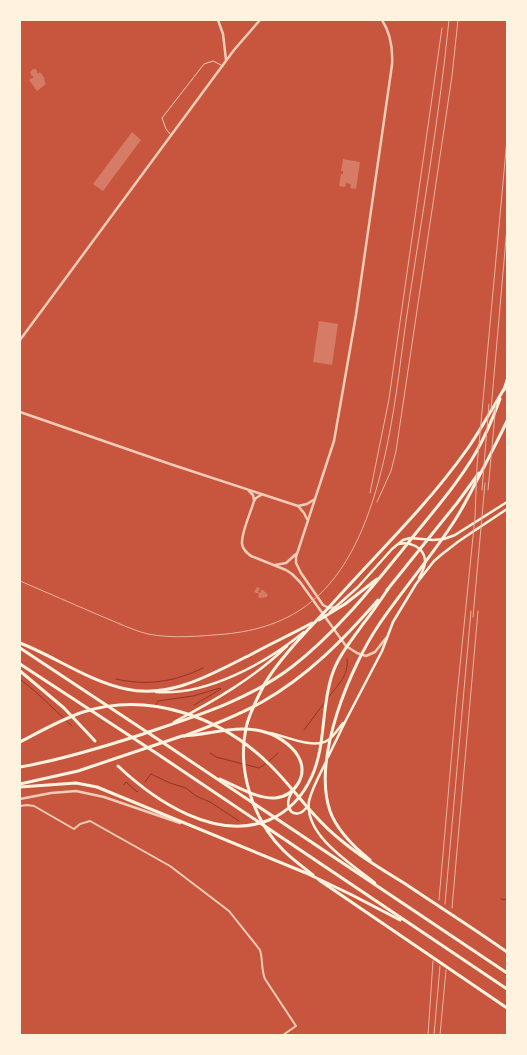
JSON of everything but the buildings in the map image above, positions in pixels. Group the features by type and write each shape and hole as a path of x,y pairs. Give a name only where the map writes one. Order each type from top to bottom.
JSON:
{"main road":[{"path":"20,767 46,763 113,744 230,703 275,679 305,656 332,630 385,571 464,471 476,452 489,426 507,380"},
{"path":"504,389 470,444 442,482 414,515 300,639 266,683 254,706 246,728 244,753 250,794 258,815 282,850 321,882 507,1008"},
{"path":"379,867 358,851 344,835 335,823 330,811 326,797 326,767 335,724 346,687 368,642 402,591 431,555 455,520 472,491 507,421"},
{"path":"20,785 78,771 182,736 236,715 262,702 283,689 314,666 348,634 388,589 457,503 483,467"},
{"path":"167,726 239,685 336,607 358,587 396,544 406,539 433,540 444,539 455,535 507,502"},
{"path":"416,584 434,561 459,541 507,509"},
{"path":"262,732 287,743 299,757 302,771 301,779 287,802 292,812 301,813 306,809 309,803 321,772 379,657 393,622 425,566 425,556 418,547 413,544 403,542 396,544"},
{"path":"155,692 194,682 216,673 324,617 362,592 385,571"},
{"path":"118,766 144,789 171,806 187,814 217,824 229,826 253,825 276,817 286,811 303,794 312,775 318,757 326,696 336,664 388,589"},
{"path":"20,643 112,686 127,690 167,693 202,688 221,681 240,673 294,640"},
{"path":"20,648 507,973"},
{"path":"20,664 507,989"},
{"path":"20,671 60,704 94,741"},
{"path":"20,742 66,718 84,712 121,706 144,705 163,708 203,720 235,736 252,749 269,765 321,823 354,851 507,952"},
{"path":"182,736 235,729 262,732 313,744 322,743 331,738 346,720"},
{"path":"208,773 239,788 263,796 274,798 284,796 292,792"},
{"path":"20,785 76,783 97,787 306,873 416,928"},
{"path":"309,803 310,818 317,832 322,838 387,893"}],"street":[{"path":"218,20 223,34 226,61"},
{"path":"20,340 226,61 260,20"},
{"path":"336,607 329,608 323,605 296,563 297,552 334,441 356,315 390,80 392,49 389,36 382,20"},
{"path":"20,412 298,506 306,515 307,522"},
{"path":"245,489 251,493 254,501"},
{"path":"264,495 259,496 254,501 243,536 242,543 247,553 292,574 300,582 346,646 366,656 375,652 387,637"},
{"path":"298,506 307,504 315,499"},
{"path":"272,565 286,563 297,552"},
{"path":"20,799 51,793 76,791 98,795 189,826"},
{"path":"20,806 34,806 74,829 83,822 90,821 170,866 228,911 260,950 265,979 296,1026 283,1035"}],"lane":[{"path":"172,135 166,129 162,118 204,64 213,61 223,66"}],"waterway":[{"path":"328,698 345,675 347,659"},
{"path":"116,679 139,682 160,681 182,677 203,668"},
{"path":"20,679 72,726"},
{"path":"156,705 158,701 193,696 220,688 221,689 194,705"},
{"path":"304,730 325,702"},
{"path":"210,753 216,757 259,768 265,764"},
{"path":"268,762 278,753"},
{"path":"145,782 151,774 170,783 186,788 196,796 210,802 239,821"},
{"path":"124,785 126,782 137,792 138,791"},
{"path":"501,899 507,900"}],"railway":[{"path":"20,581 136,630 157,636 187,637 249,631 281,620 292,615 311,602 335,577 355,546 370,510 381,472 390,432 435,133 449,20"},
{"path":"377,502 391,471 396,451 452,76 458,20"},
{"path":"370,493 389,399 442,28"},
{"path":"439,900 456,705 475,517 477,466 507,139"},
{"path":"491,410 507,227"},
{"path":"482,490 489,404"},
{"path":"488,490 496,404"},
{"path":"473,617 485,483"},
{"path":"445,904 471,611"},
{"path":"452,908 478,611"},
{"path":"428,1035 433,961"},
{"path":"434,1035 440,966"},
{"path":"440,1035 446,970"}]}
